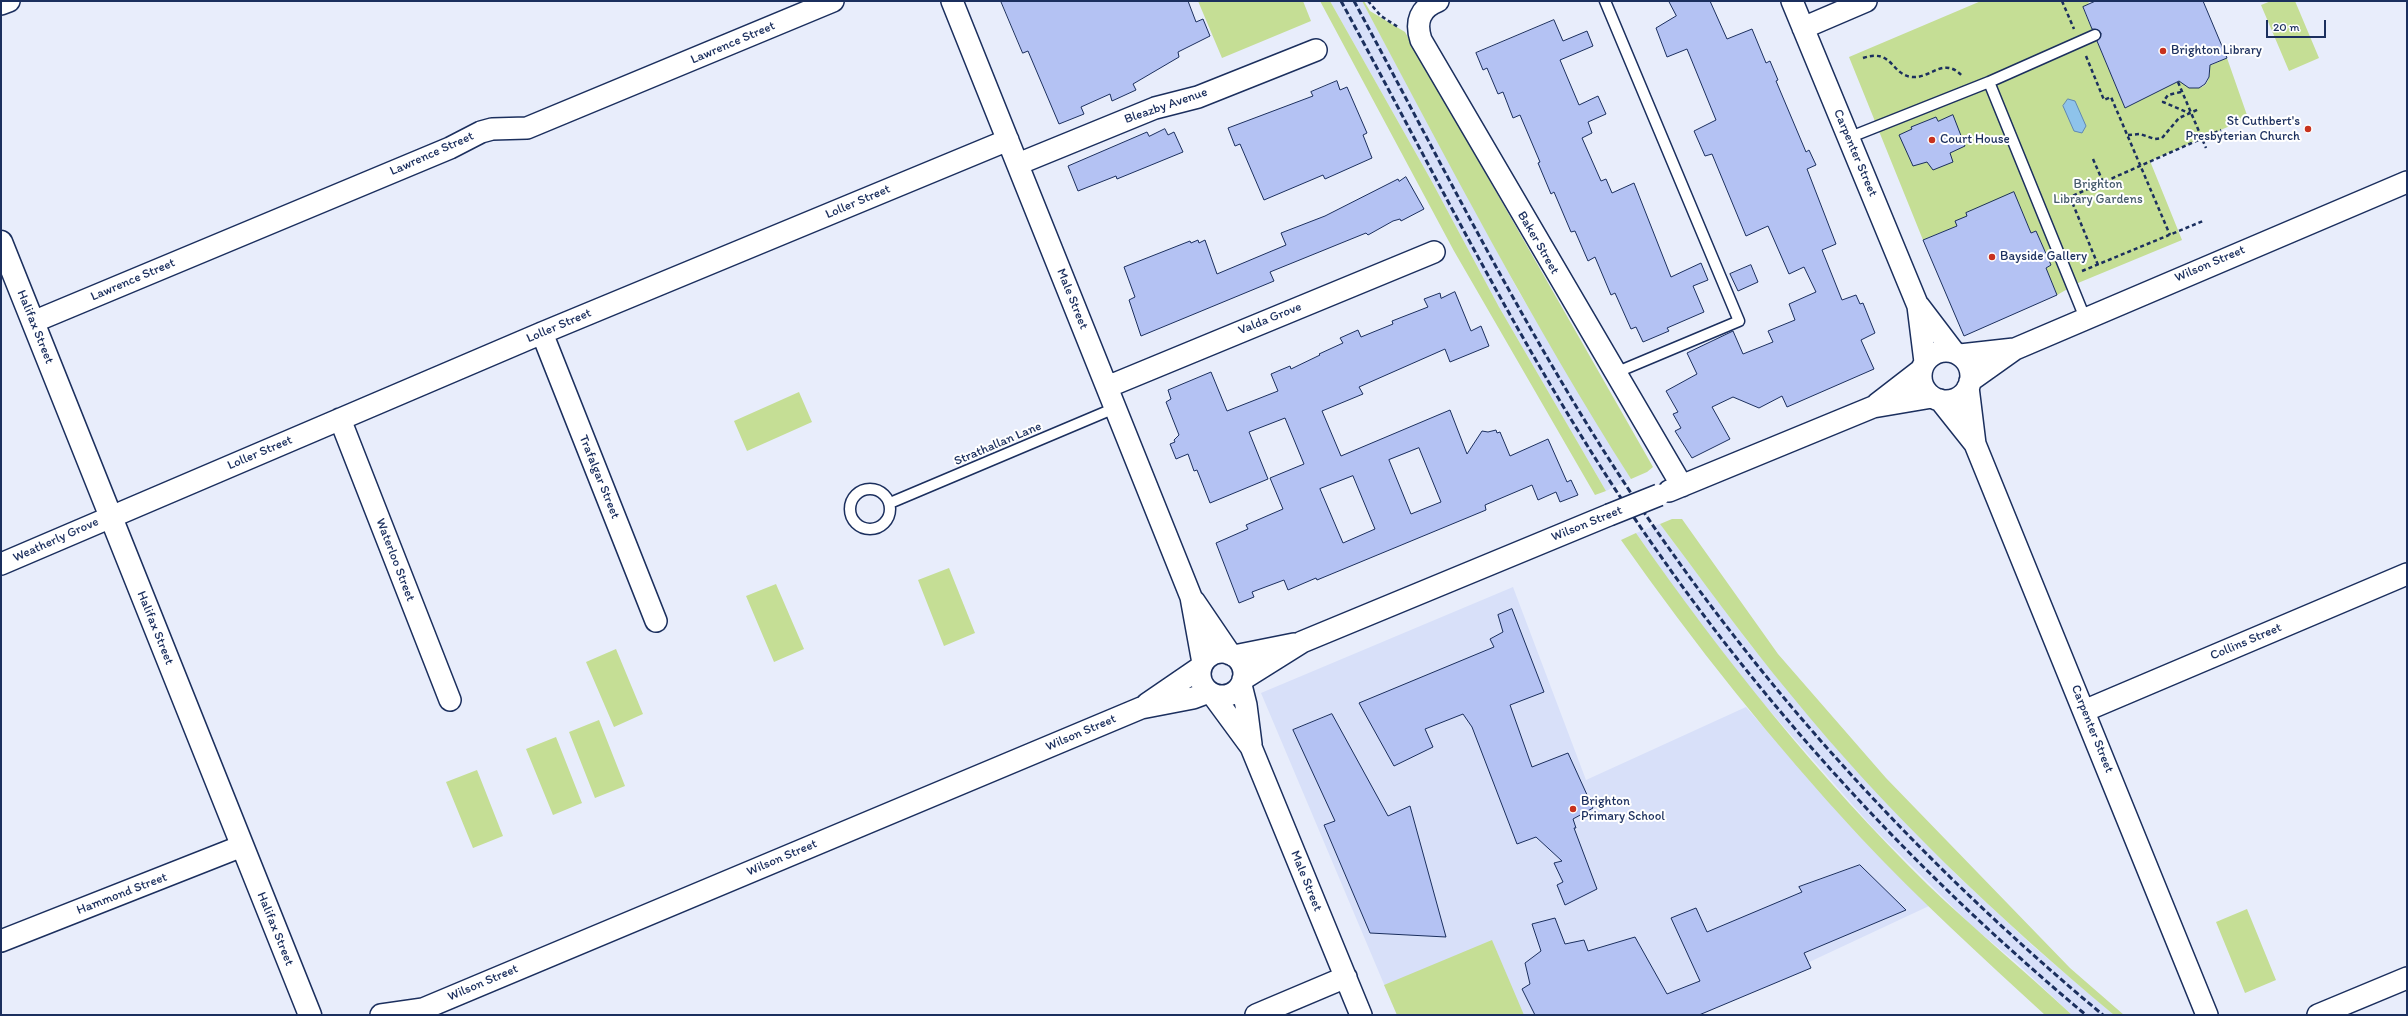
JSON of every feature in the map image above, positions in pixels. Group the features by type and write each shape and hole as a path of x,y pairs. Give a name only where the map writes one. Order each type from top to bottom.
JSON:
{"street":[{"path":"1,4 9,1"},
{"name":"Lawrence Street","path":"33,322 450,148 481,132 492,129 527,128 833,1"},
{"name":"Male Street","path":"952,1 1191,597 1202,665"},
{"path":"1418,31 1418,22 1424,10 1438,1"},
{"name":"Carpenter Street","path":"1792,1 1918,306 1957,354"},
{"path":"1803,28 1866,1"},
{"name":"Baker Street","path":"1418,31 1428,54 1682,486"},
{"name":"Bleazby Avenue","path":"1018,164 1154,108 1198,97 1316,50"},
{"name":"Loller Street","path":"110,516 542,333 1008,140"},
{"name":"Wilson Street","path":"1969,384 2015,348 2407,182"},
{"name":"Halifax Street","path":"1,242 310,1015"},
{"name":"Valda Grove","path":"1107,387 1434,252"},
{"name":"Carpenter Street","path":"1918,306 1923,366"},
{"name":"Trafalgar Street","path":"542,333 656,621"},
{"name":"Wilson Street","path":"1957,354 2015,348"},
{"path":"1938,352 1957,354 1969,367 1969,384 1956,399 1936,399 1922,385 1923,366 1938,352"},
{"name":"Wilson Street","path":"1873,407 1923,366"},
{"name":"Carpenter Street","path":"1969,384 1976,444 2208,1015"},
{"name":"Carpenter Street","path":"1936,399 1976,444"},
{"name":"Wilson Street","path":"1242,682 1302,642 1873,407 1936,399"},
{"name":"Waterloo Street","path":"340,419 450,700"},
{"name":"Weatherly Grove","path":"1,564 110,516"},
{"name":"Collins Street","path":"2084,711 2407,574"},
{"name":"Male Street","path":"1191,597 1232,655"},
{"name":"Wilson Street","path":"1232,655 1302,642"},
{"path":"1215,654 1232,655 1242,666 1242,682 1231,694 1225,696 1210,693 1201,681 1202,665 1215,654"},
{"name":"Wilson Street","path":"1141,708 1202,665"},
{"name":"Male Street","path":"1242,682 1251,747"},
{"name":"Male Street","path":"1210,693 1251,747 1362,1015"},
{"name":"Wilson Street","path":"381,1015 418,1012 1141,708 1193,698 1210,693"},
{"name":"Hammond Street","path":"1,941 242,846"},
{"path":"1256,1015 1346,977"},
{"path":"2318,1015 2407,978"}],"lane":[{"path":"1605,1 1739,321 1615,373"},
{"path":"1848,138 1989,82 2095,35"},
{"path":"1989,82 2085,318"},
{"name":"Strathallan Lane","path":"890,503 1115,408"},
{"path":"870,489 882,493 890,503 891,510 886,523 873,530 860,527 851,516 850,510 853,498 864,490 870,489"}],"path":[{"path":"1368,1 1381,16 1399,28 1418,31"},
{"path":"2062,1 2104,100 2111,97 2170,235"},
{"path":"1863,58 1872,55 1885,58 1910,77 1916,77 1939,68 1947,68 1961,74 1965,79 1968,90"},
{"path":"2178,82 2206,148"},
{"path":"2181,92 2168,95 2163,102 2190,113"},
{"path":"2128,135 2140,134 2155,140 2162,138 2174,122 2199,109"},
{"path":"2098,265 2070,197 2221,130"},
{"path":"2092,159 2103,182"},
{"path":"2068,277 2203,221"}],"shaded area":[{"path":"1330,1 1362,1 1519,292 1631,479 1606,491 1499,307 1431,180"},
{"path":"1660,524 1749,643 1848,761 1958,876 2033,946 2114,1015 2072,1015 2018,964 1972,926 1873,828 1754,693 1688,608 1636,533"},
{"name":"Brighton Primary School","path":"1513,587 1586,780 1746,707 1860,837 1929,906 1696,1015 1397,1015 1261,693"}],"green space":[{"path":"1198,1 1303,1 1311,21 1222,58"},
{"path":"1320,1 1330,1 1431,180 1499,307 1606,491 1595,495 1454,251"},
{"path":"1362,1 1364,1 1370,11 1405,32 1653,467 1647,472 1631,479 1595,421 1525,303"},
{"name":"Brighton Library Gardens","path":"1981,1 2088,1 2089,4 2083,8 2125,108 2180,80 2192,87 2202,87 2208,80 2209,66 2227,58 2248,118 2150,161 2182,240 2078,283 2057,295 2046,268 2051,265 2036,231 2031,233 2014,193 1967,216 1957,226 1923,240 1849,57"},
{"path":"2271,1 2295,1 2319,58 2289,71 2261,5"},
{"path":"799,392 812,422 747,451 734,421"},
{"path":"1672,519 1682,519 1778,654 1886,778 2070,968 2124,1015 2114,1015 2028,941 1945,863 1866,781 1828,739 1774,674 1660,524"},
{"path":"1636,533 1703,626 1811,760 1928,885 2072,1015 2045,1015 1905,883 1828,802 1735,692 1677,617 1621,540"},
{"path":"949,568 975,633 944,646 918,580"},
{"path":"776,584 804,649 774,662 746,596"},
{"path":"616,649 643,714 614,727 586,662"},
{"path":"599,720 625,786 595,798 569,732"},
{"path":"556,737 582,803 553,815 526,749"},
{"path":"477,770 503,836 473,848 446,782"},
{"path":"2247,909 2276,980 2245,993 2216,922"},
{"path":"1492,940 1524,1015 1397,1015 1384,985"}],"water":[{"path":"2068,99 2075,101 2086,126 2082,133 2074,131 2063,106"}],"building":[{"path":"1001,1 1188,1 1196,22 1203,19 1210,36 1178,52 1179,57 1133,84 1136,90 1112,101 1110,94 1081,107 1084,114 1059,124 1028,51 1023,53"},
{"path":"1669,1 1710,1 1727,39 1752,29 1766,63 1770,61 1778,80 1776,81 1806,152 1809,150 1816,165 1807,169 1836,244 1822,250 1842,300 1856,295 1860,304 1863,303 1875,333 1861,340 1874,369 1787,407 1782,396 1759,408 1733,397 1712,407 1730,439 1692,458 1675,431 1681,428 1673,414 1678,412 1666,391 1697,374 1687,353 1733,331 1743,354 1773,342 1768,331 1795,320 1789,304 1816,292 1804,267 1789,274 1768,226 1746,236 1712,154 1705,156 1694,131 1716,120 1687,49 1667,57 1656,28 1676,16"},
{"name":"Brighton Library","path":"2096,1 2203,1 2227,58 2210,65 2209,77 2205,84 2199,88 2189,88 2179,81 2125,108 2097,41 2100,38 2101,33 2098,30 2092,29 2083,7"},
{"path":"1554,20 1563,41 1587,31 1593,46 1560,60 1579,105 1598,96 1606,114 1588,122 1592,133 1582,138 1601,181 1606,179 1612,193 1634,183 1671,277 1701,263 1708,280 1693,286 1704,312 1667,328 1669,331 1643,342 1636,327 1631,329 1615,293 1611,295 1595,257 1588,261 1575,231 1571,232 1554,192 1551,194 1538,163 1540,162 1520,115 1513,118 1503,92 1498,94 1487,68 1483,70 1476,53"},
{"path":"1337,81 1340,90 1347,87 1367,133 1363,135 1372,158 1325,179 1323,175 1264,200 1240,144 1235,146 1228,128 1313,96 1311,92"},
{"name":"Court House","path":"1953,115 1965,146 1950,153 1953,162 1933,170 1927,162 1913,166 1899,135 1912,129 1911,127 1936,117 1938,121"},
{"path":"1165,129 1168,135 1174,132 1183,152 1117,179 1116,176 1078,191 1068,166 1147,132 1149,136"},
{"path":"1406,177 1424,209 1401,221 1400,219 1393,221 1368,235 1366,233 1270,272 1274,281 1141,336 1129,300 1135,297 1124,267 1190,241 1191,243 1198,240 1199,243 1205,240 1217,274 1286,245 1281,233 1325,216 1398,179 1399,181"},
{"path":"2014,192 2031,233 2036,231 2051,265 2046,268 2057,295 1964,336 1923,240 1957,226 1955,221 1967,216 1966,213"},
{"path":"1751,265 1758,282 1738,291 1730,274"},
{"path":"1455,292 1471,331 1481,326 1489,346 1450,362 1445,349 1359,387 1363,394 1322,411 1341,456 1450,410 1467,454 1482,431 1488,432 1496,430 1497,433 1500,432 1510,456 1548,439 1567,482 1571,480 1578,495 1560,502 1556,492 1538,500 1532,485 1485,505 1486,510 1317,580 1316,578 1288,590 1284,580 1252,592 1254,597 1239,603 1216,543 1248,529 1246,525 1283,509 1270,478 1304,464 1285,418 1249,432 1268,479 1210,503 1197,470 1194,471 1188,454 1176,459 1170,444 1175,442 1174,440 1179,435 1166,402 1171,399 1168,390 1211,372 1227,411 1278,391 1271,374 1290,366 1291,369 1320,355 1319,354 1343,343 1340,338 1358,330 1361,337 1393,324 1392,321 1428,307 1424,299 1440,293 1441,298","holes":["1419,448 1441,502 1411,514 1389,460","1353,476 1375,529 1343,543 1320,489"]},
{"path":"1512,609 1544,692 1510,705 1532,767 1568,753 1593,808 1573,819 1576,828 1574,828 1597,889 1565,905 1557,885 1563,882 1554,863 1562,861 1536,837 1517,844 1472,727 1463,714 1425,729 1433,747 1394,766 1359,703 1494,647 1490,639 1503,632 1498,615"},
{"path":"1332,714 1388,816 1410,806 1446,937 1370,933 1324,825 1335,821 1293,730"},
{"path":"1860,865 1906,910 1804,953 1811,968 1699,1015 1535,1015 1522,989 1530,984 1525,963 1541,951 1532,924 1555,918 1565,944 1584,940 1588,951 1635,937 1667,994 1700,981 1671,918 1696,908 1707,932 1802,892 1799,887"}],"railway":[{"path":"1341,1 1452,210 1569,416 1611,483 1655,548 1702,612 1750,675 1855,796 1967,909 2086,1015"},
{"path":"1354,1 1467,213 1544,352 1585,421 1628,488 1673,554 1720,618 1769,680 1820,740 1873,798 1928,855 1985,910 2103,1015"}],"place":[{"name":"Brighton Library","path":"2163,51"},
{"name":"St Cuthbert's Presbyterian Church","path":"2308,129"},
{"name":"Court House","path":"1932,140"},
{"name":"Bayside Gallery","path":"1992,257"},
{"name":"Brighton Primary School","path":"1573,809"}]}
